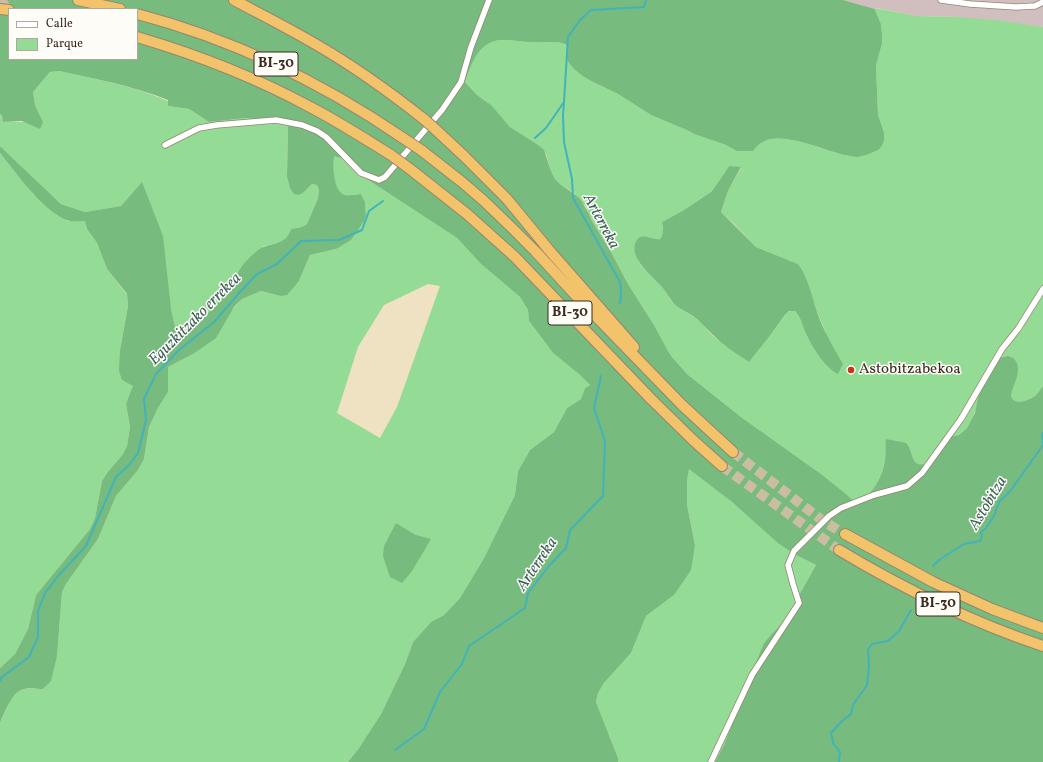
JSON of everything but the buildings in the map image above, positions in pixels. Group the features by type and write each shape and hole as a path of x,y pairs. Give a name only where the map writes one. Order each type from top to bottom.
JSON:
{"highway":[{"path":"78,0 115,8"},
{"path":"234,0 318,45 397,98 435,129 507,199 549,250 672,390 682,405"},
{"name":"BI-30","path":"138,14 228,43 277,64 336,95 374,118 421,150 462,182 512,228 682,405 733,452"},
{"name":"BI-30","path":"138,37 205,59 294,98 391,155 467,214 515,257 651,400 722,466"},
{"name":"BI-30","path":"845,534 933,582 992,608 1043,628"},
{"name":"BI-30","path":"839,550 905,588 954,612 1016,637 1043,646"}],"street":[{"path":"165,145 199,128 276,120 302,125 317,131 361,173 379,180 385,177 442,110 461,82 471,48 490,0"},
{"path":"941,0 970,4 1016,7 1036,6 1043,2"},
{"path":"712,762 752,675 799,603 788,565 794,551 829,516 840,508 874,495 907,486 922,473 961,419 1002,349 1018,329 1043,289"}],"shaded area":[{"path":"843,0 1043,0 1043,27 956,17 917,16 875,9"}],"green space":[{"path":"0,0 843,0 875,9 881,24 882,34 882,44 876,65 878,115 884,133 884,141 878,150 857,157 844,155 793,140 783,139 765,141 758,145 753,151 737,151 726,145 694,134 651,115 618,94 583,76 569,63 567,59 566,45 562,43 507,40 495,41 482,48 474,60 465,82 476,94 491,105 510,127 544,150 555,179 581,200 628,284 654,325 668,351 687,374 741,417 821,474 858,505 876,485 882,473 886,439 906,443 915,462 918,464 928,463 946,435 959,435 967,428 975,413 980,389 1000,358 1010,356 1017,364 1018,373 1011,395 1014,400 1021,402 1032,398 1043,386 1043,762 715,762 724,745 763,645 785,620 816,565 796,555 778,543 732,502 689,469 687,481 687,505 695,545 691,570 674,595 646,616 631,653 604,683 598,693 596,702 618,758 618,762 348,762 381,714 405,664 413,642 431,622 444,615 460,598 484,558 515,495 518,471 530,450 554,432 567,408 581,399 585,388 590,385 553,353 529,321 528,310 520,297 481,264 457,238 356,172 347,161 334,156 334,176 337,187 345,195 361,194 365,202 366,216 364,221 351,240 336,249 310,255 299,281 287,295 280,296 261,291 242,299 234,307 216,338 193,354 168,367 168,392 149,427 144,459 138,470 116,496 98,539 62,592 57,656 51,681 43,689 24,689 16,694 9,703 0,723 0,668 15,654 28,629 36,595 90,529 95,518 102,481 123,454 127,446 130,427 126,404 133,386 122,380 119,371 120,350 128,306 127,294 107,269 97,243 87,229 85,221 66,220 47,208 30,190 0,153 0,146 61,204 85,212 121,206 142,182 163,236 171,309 177,335 192,327 210,312 226,293 242,267 257,251 266,246 281,242 285,239 291,229 302,227 307,224 318,198 319,190 317,185 312,184 303,193 298,195 294,194 290,188 287,176 288,124 246,118 209,122 189,109 168,106 168,100 114,83 59,71 50,72 33,92 35,105 43,122 40,129 22,121 3,122 0,114"},
{"path":"875,8 917,16 996,20 1043,27 1043,386 1033,398 1014,401 1011,396 1011,391 1018,369 1017,364 1011,356 1000,358 967,428 959,435 946,435 925,464 915,463 886,439 885,459 881,476 866,498 858,505 821,474 741,417 687,374 668,351 592,221 586,207 574,193 555,179 546,154 510,127 486,101 476,94 465,82 474,60 482,48 495,41 507,40 562,43 567,48 567,59 593,82 618,94 651,115 738,151 753,151 758,145 765,141 783,139 793,140 844,155 862,156 884,141 878,115 876,65 882,44 881,24","holes":["729,166 741,168 728,191 721,212 756,247 798,264 826,333 805,330 797,312 792,310 787,313 749,362 712,335 697,319 674,304 664,289 640,263 635,252 635,245 648,237 657,240 661,238 663,232 662,222 684,210 711,192"]},
{"path":"59,71 114,83 141,91 168,101 168,106 189,109 209,122 246,118 288,124 287,176 303,193 312,184 317,185 319,190 318,198 307,224 302,227 291,229 289,235 282,242 264,246 241,268 226,293 204,319 177,335 142,183 121,206 85,212 61,204 0,146 0,114 3,122 43,122 35,105 33,92 50,72"},
{"path":"0,153 33,194 67,221 85,220 87,229 97,243 107,269 127,295 128,306 120,350 122,380 134,386 126,404 130,427 127,446 123,454 102,481 95,518 90,529 36,595 28,629 15,654 0,668"},
{"path":"333,155 349,163 356,172 457,238 481,264 520,297 528,310 529,321 553,353 590,385 585,388 581,399 567,408 554,432 530,450 518,471 515,495 484,558 460,598 444,615 431,622 413,642 405,664 381,714 348,762 0,762 0,723 10,701 19,691 24,689 43,689 57,656 62,592 98,539 116,496 138,470 144,459 149,427 168,392 168,367 193,354 242,299 261,291 280,296 299,281 310,255 336,249 366,216 365,202 361,194 345,195 339,191 334,177","holes":["428,284 440,286 397,407 380,438 337,413 358,347 384,305","396,523 416,535 383,556"]},
{"path":"729,166 741,167 728,191 721,212 756,247 798,264 808,284 822,326 843,364 838,374 833,371 818,355 795,311 789,311 785,315 749,362 734,353 697,319 674,304 663,288 637,259 635,246 637,240 642,237 660,239 663,233 662,222 684,210 711,192"},
{"path":"689,468 796,555 816,565 785,620 768,638 724,745 715,762 618,762 618,758 596,702 598,693 604,683 631,653 646,616 674,595 695,545 687,505 687,481"},
{"path":"396,523 416,535 431,539 412,571 402,583 390,577 383,556 384,546"}],"waterway":[{"name":"Eguzkitzako errekea","path":"535,138 546,128 564,102 568,37 580,20 591,10 644,7 646,0"},
{"name":"Arterreka","path":"564,102 564,142 572,179 573,198 620,282 620,303"},
{"name":"Eguzkitzako errekea","path":"0,681 2,677 29,657 38,637 38,611 45,593 59,575 86,546 116,477 129,465 138,453 146,420 144,399 156,374 179,350 214,322 257,274 277,264 301,241 339,240 362,230 369,211 383,201"},
{"name":"Arterreka","path":"395,750 424,729 440,692 462,664 469,646 525,608 528,593 548,567 566,548 570,530 603,496 605,441 594,408 601,376"},
{"name":"Astobitza","path":"933,566 939,560 964,544 980,541 982,537 981,532 986,528 994,516 999,502 1011,490 1043,445 1043,433"},
{"name":"Astobitza","path":"839,762 840,752 833,743 831,733 851,714 853,705 867,685 869,665 868,650 872,644 888,641 899,631 911,610"}],"tunnel":[{"path":"0,5 7,0"},
{"path":"733,452 823,521 845,534"},
{"path":"722,466 839,550"}],"place":[{"name":"Astobitzabekoa","path":"851,370"}]}
